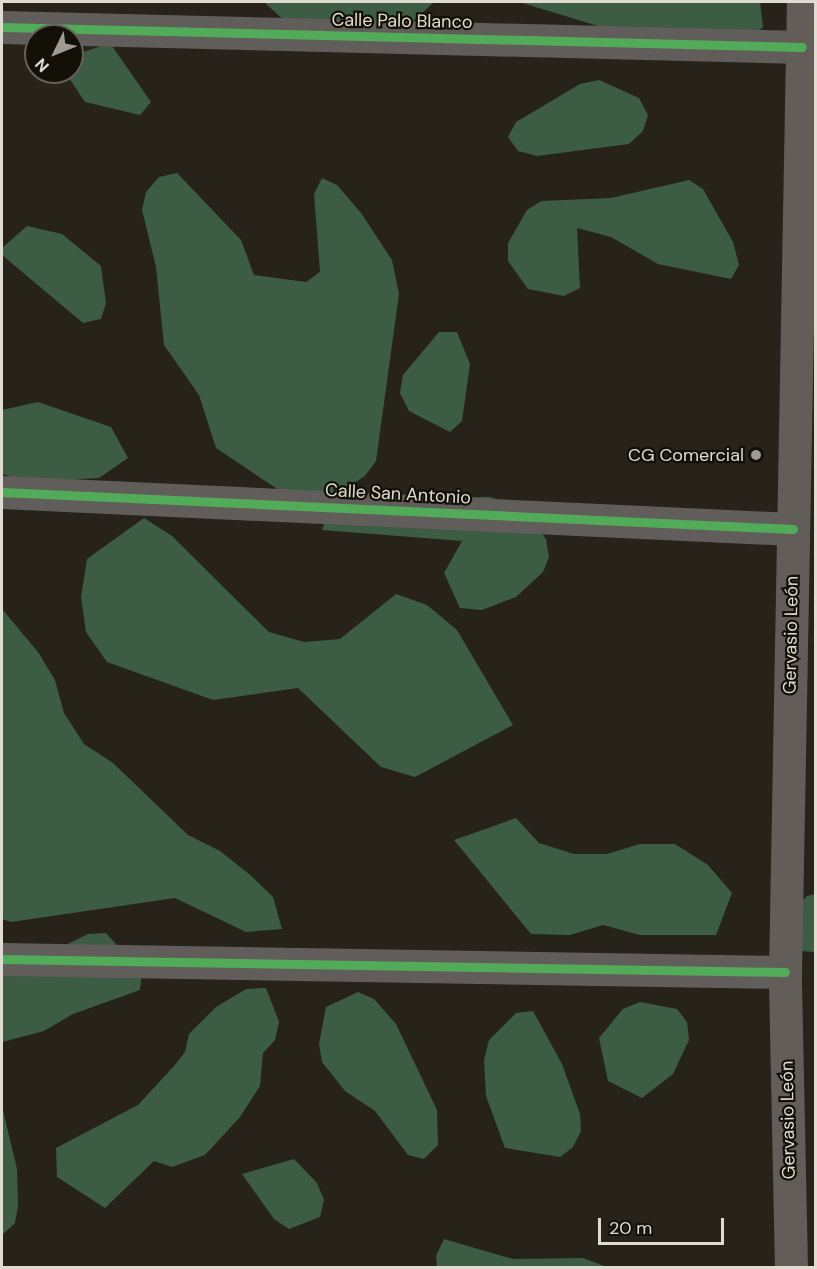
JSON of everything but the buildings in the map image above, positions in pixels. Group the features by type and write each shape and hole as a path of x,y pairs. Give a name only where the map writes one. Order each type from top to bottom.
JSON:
{"main road":[{"name":"Gervasio León","path":"791,1268 785,972 803,2"}],"street":[{"name":"Calle Palo Blanco","path":"2,27 802,48"},
{"name":"Calle San Antonio","path":"2,492 793,529"},
{"path":"2,959 785,972"}],"green space":[{"path":"264,2 434,2 409,25 302,37"},
{"path":"519,2 760,2 763,27 735,50 664,46"},
{"path":"110,43 151,102 140,115 85,102 73,84 84,84 84,52"},
{"path":"599,80 639,98 648,115 643,131 629,144 537,156 518,151 508,137 516,122 580,84"},
{"path":"177,173 241,240 254,275 306,282 320,272 314,194 322,178 337,185 361,213 392,260 399,294 376,461 365,476 310,511 216,448 199,395 164,345 156,267 142,210 146,192 159,177"},
{"path":"689,180 703,189 733,242 739,265 731,279 658,264 611,237 577,228 580,288 564,296 528,289 508,261 508,243 527,210 541,201 611,198"},
{"path":"27,226 62,234 101,266 106,303 101,319 83,323 2,255 2,248"},
{"path":"439,332 457,332 470,364 462,421 450,432 409,411 400,393 403,375"},
{"path":"38,402 111,427 128,458 99,478 29,482 2,474 2,410"},
{"path":"471,497 490,497 524,509 546,539 549,557 543,572 516,597 482,610 460,608 444,573 462,541 322,530 328,513 437,506"},
{"path":"144,518 172,536 269,632 304,642 340,639 396,594 427,605 457,630 513,725 415,777 381,767 298,688 213,700 107,662 86,632 81,597 87,559"},
{"path":"2,609 38,652 55,680 64,713 84,744 113,763 188,835 220,851 249,874 273,897 282,929 246,932 175,898 11,922 2,919"},
{"path":"516,818 539,843 574,854 607,854 640,844 675,844 708,865 732,893 716,935 640,935 603,925 570,935 531,934 454,840"},
{"path":"815,894 815,952 799,951 783,921 807,896"},
{"path":"106,933 142,973 140,990 73,1014 44,1031 2,1042 2,976 88,934"},
{"path":"266,988 279,1022 275,1040 263,1053 260,1086 240,1117 205,1155 172,1167 154,1161 105,1208 57,1177 56,1148 138,1105 185,1052 189,1034 216,1007 246,989"},
{"path":"358,992 374,999 396,1024 437,1110 438,1145 424,1159 408,1155 375,1111 345,1091 322,1062 319,1044 326,1007"},
{"path":"640,1002 677,1009 687,1022 689,1040 673,1074 642,1098 608,1081 599,1038 623,1009"},
{"path":"533,1011 562,1064 580,1114 581,1131 573,1147 560,1157 505,1148 486,1096 484,1060 489,1040 516,1013"},
{"path":"2,1106 17,1169 18,1206 15,1223 2,1235"},
{"path":"294,1159 317,1183 324,1200 320,1217 289,1229 274,1219 242,1174"},
{"path":"444,1239 513,1259 583,1258 607,1267 437,1267 436,1256"}],"cycle path":[{"path":"2,27 802,47"},
{"path":"2,492 793,529"},
{"path":"2,959 785,972"}],"place":[{"name":"CG Comercial","path":"756,455"}]}
